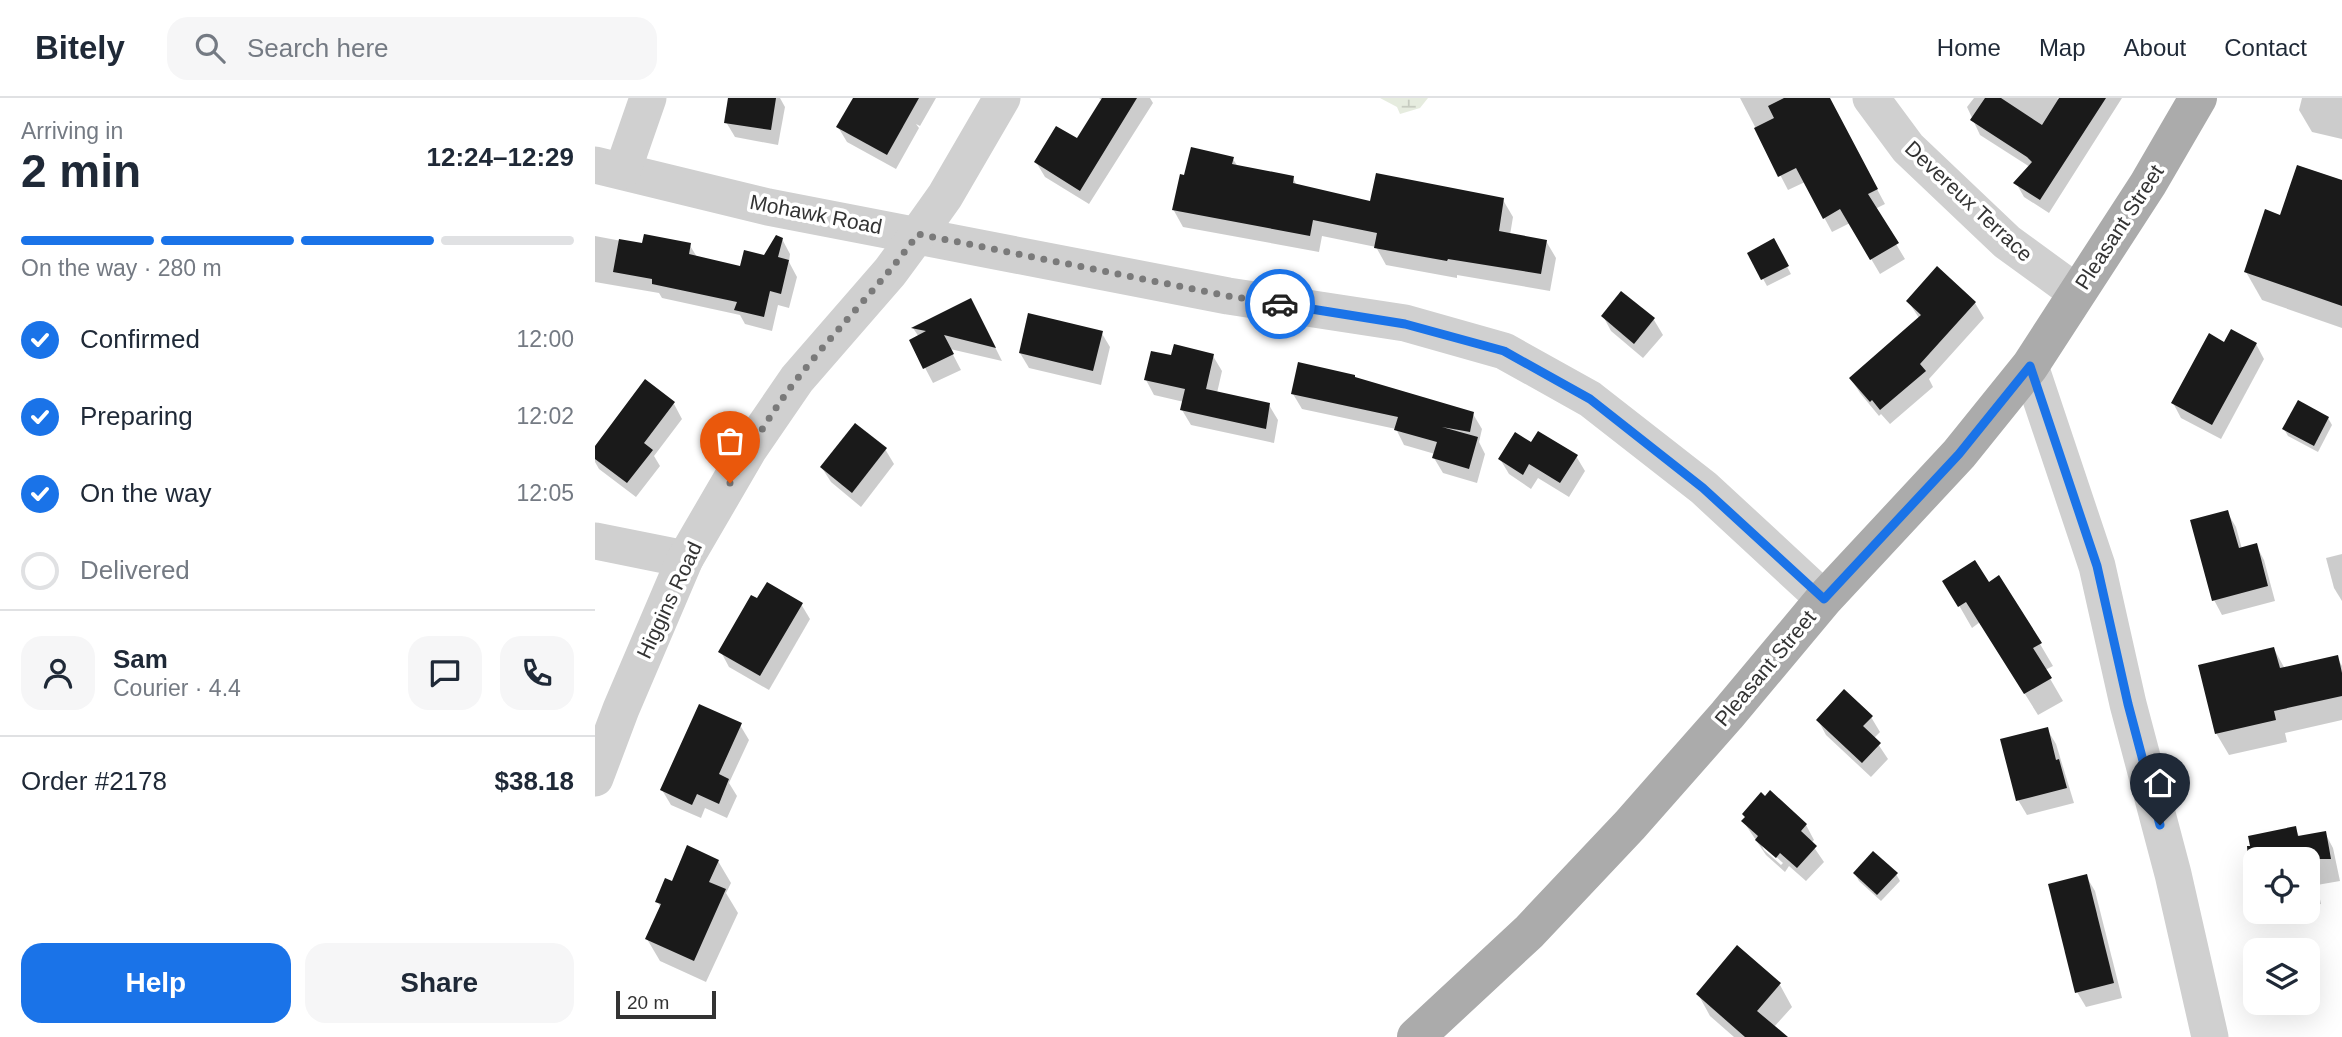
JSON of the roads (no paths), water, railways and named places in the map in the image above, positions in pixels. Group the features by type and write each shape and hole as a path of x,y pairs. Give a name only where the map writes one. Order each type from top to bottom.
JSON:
{"main road":[{"name":"Pleasant Street","path":"1416,1037 1529,932 1630,825 1824,599 1959,454 2030,366 2148,184 2198,98"}],"street":[{"path":"609,168 649,98"},
{"name":"Higgins Road","path":"595,778 621,709 685,559 750,449 797,379 890,272 918,234 945,196 1002,98"},
{"name":"Devereux Terrace","path":"1871,98 1907,148 2007,242 2077,293"},
{"name":"Mohawk Road","path":"609,168 768,207 1228,296 1405,324 1504,351 1600,407 1703,488 1824,599"},
{"path":"2030,366 2097,566 2210,1037"},
{"path":"595,541 685,559"}]}
